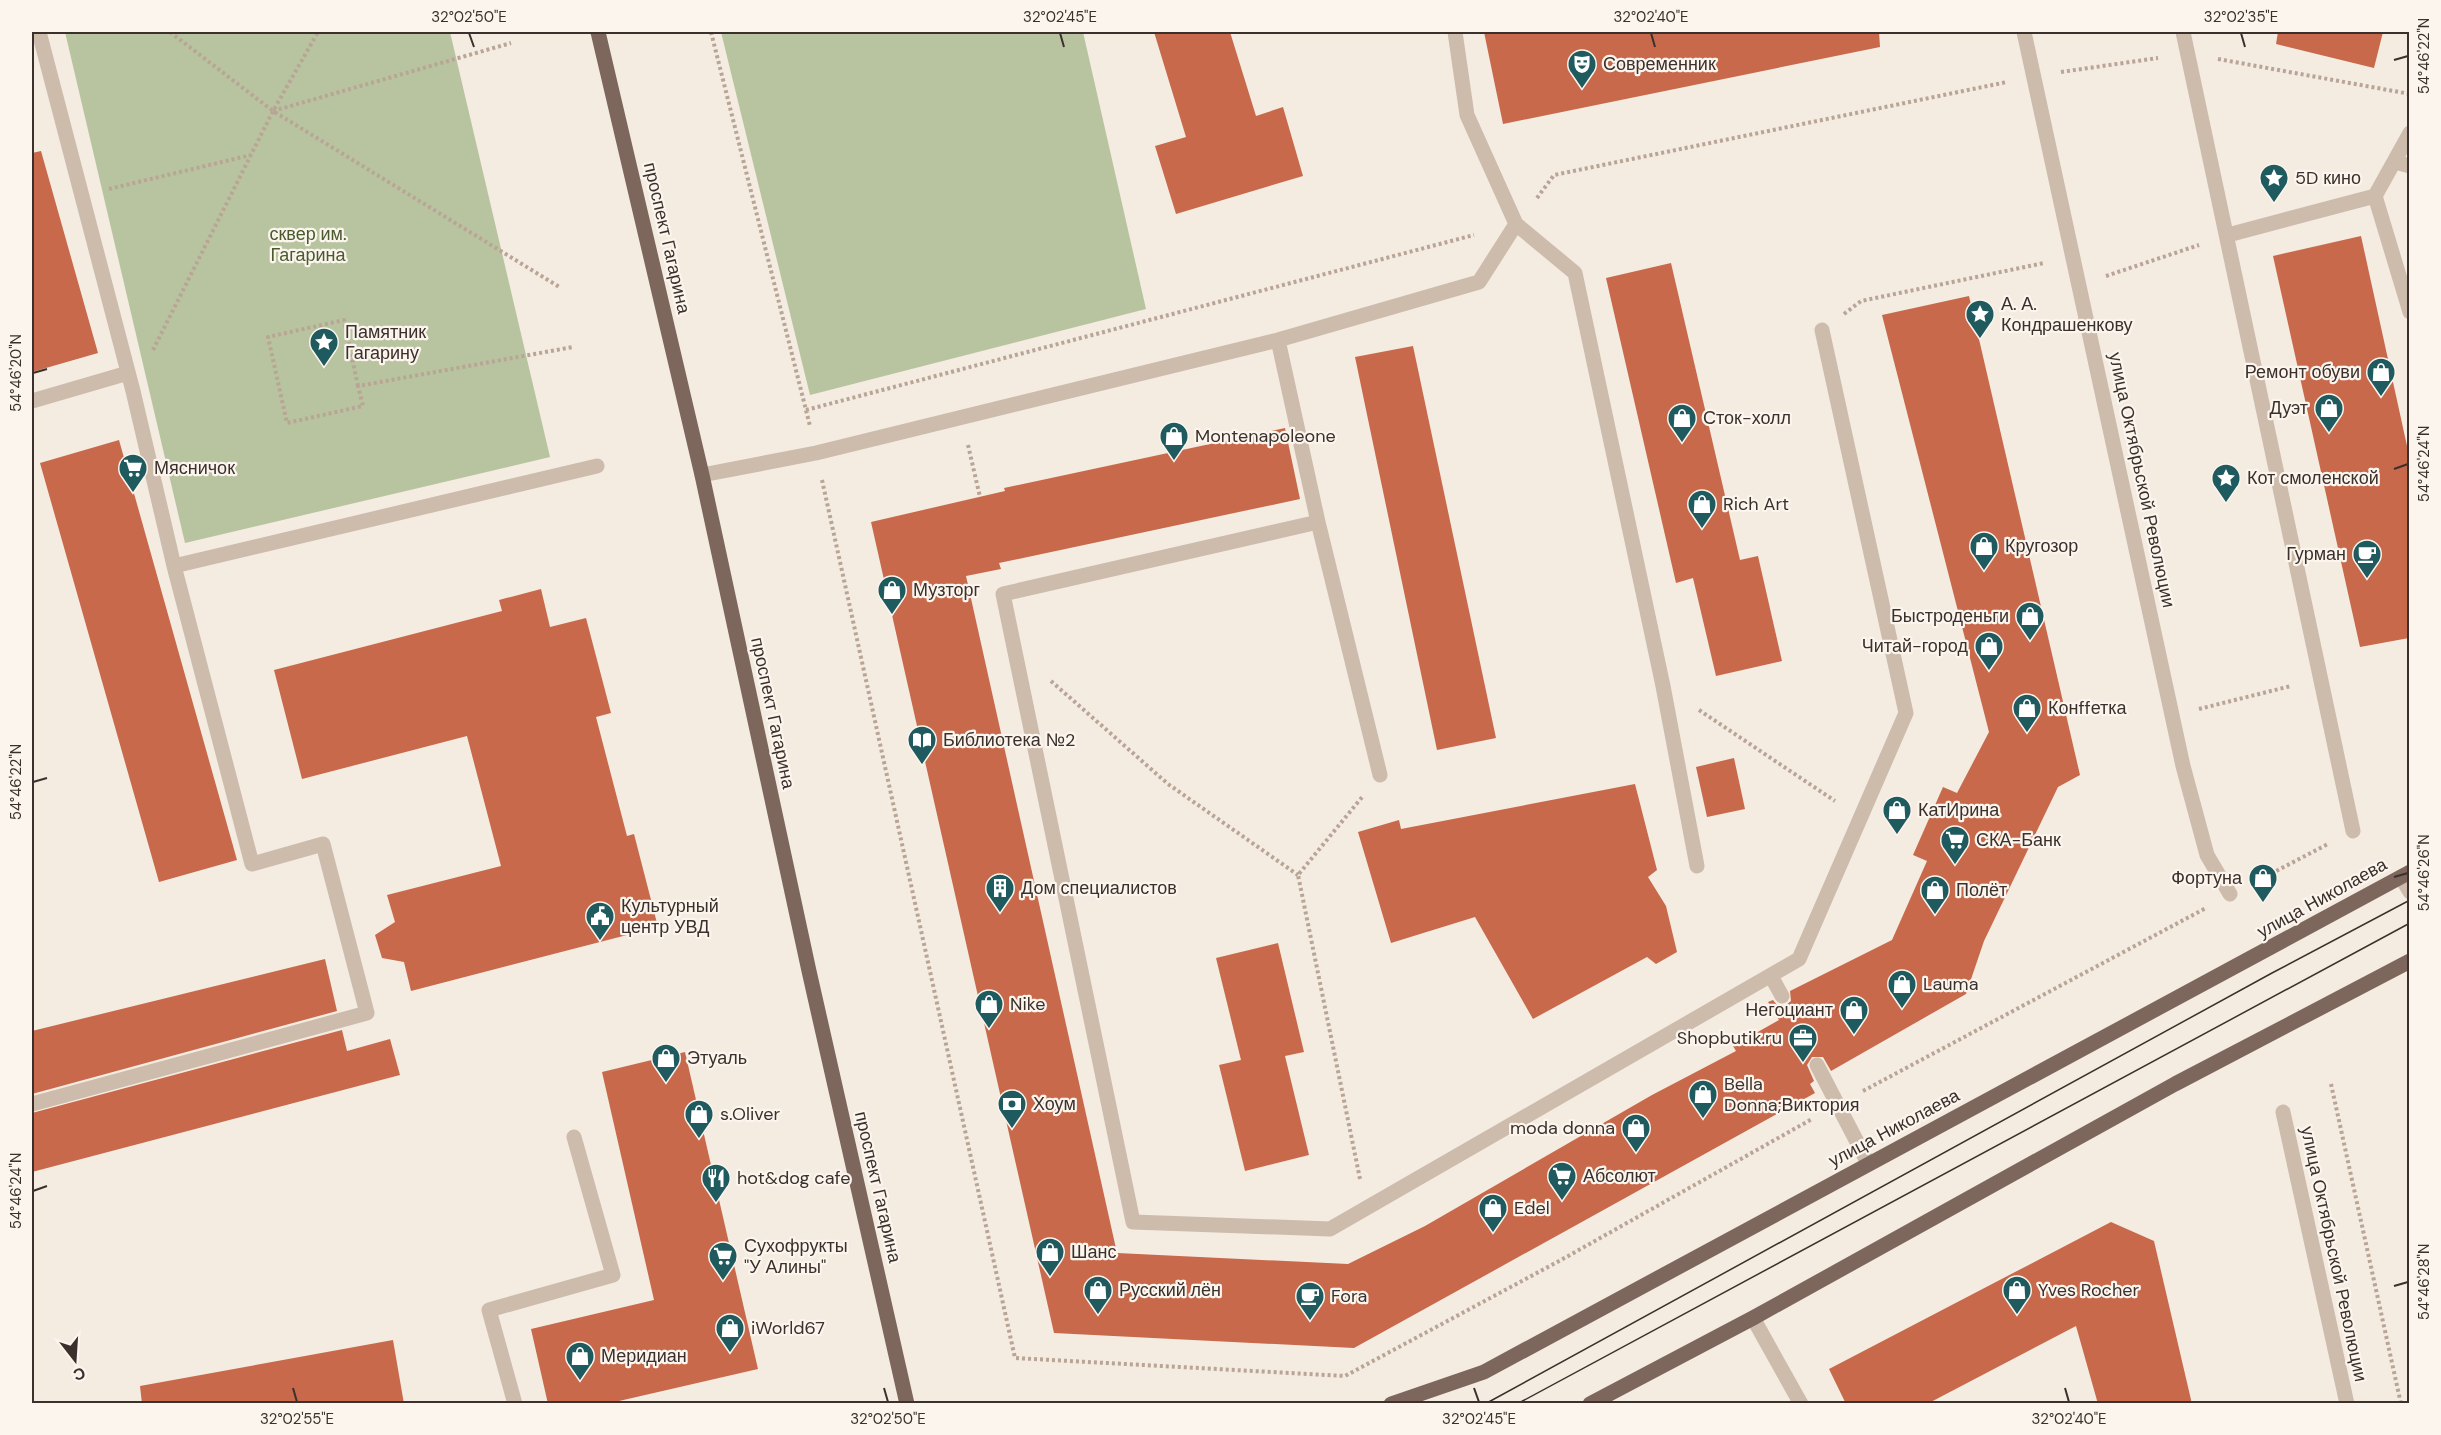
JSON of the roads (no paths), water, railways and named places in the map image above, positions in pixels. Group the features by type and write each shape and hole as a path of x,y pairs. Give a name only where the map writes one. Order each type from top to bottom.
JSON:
{"main road":[{"name":"проспект Гагарина","path":"598,32 702,475 806,959 907,1404"},
{"name":"улица Николаева","path":"1391,1404 1484,1372 2405,874"},
{"path":"1590,1404 1753,1318 2175,1084 2409,961"}],"street":[{"path":"32,1104 367,1013 323,844 252,864 174,566 129,374 39,32"},
{"path":"1455,32 1467,115 1516,224 1575,273 1663,686 1697,866"},
{"name":"улица Октябрьской Революции","path":"2024,32 2172,715 2207,855 2230,894"},
{"path":"2183,32 2353,831"},
{"path":"2228,235 2375,196 2402,164 2409,133"},
{"path":"2375,196 2409,312"},
{"path":"702,475 816,453 1278,340 1479,282 1516,224"},
{"path":"1318,522 1003,594 1133,1222 1330,1229 1799,959 1906,713 1822,330"},
{"path":"1278,340 1318,522 1380,775"},
{"path":"32,401 129,374"},
{"path":"174,566 597,466"},
{"path":"2405,874 2409,892"},
{"path":"1772,976 1782,996"},
{"path":"1817,1065 1868,1163"},
{"name":"улица Октябрьской Революции","path":"2283,1112 2347,1404"},
{"path":"515,1404 489,1310 614,1275 574,1137"},
{"path":"1753,1318 1801,1404"}],"tram line":[{"path":"1485,1404 2272,973 2410,900"},
{"path":"1517,1404 2410,923"}],"place":[{"name":"Современник","path":"1582,90"},
{"name":"5D кино","path":"2274,204"},
{"name":"А. А. Кондрашенкову","path":"1980,340"},
{"name":"Памятник Гагарину","path":"324,368"},
{"name":"Ремонт обуви","path":"2381,398"},
{"name":"Дуэт","path":"2329,434"},
{"name":"Сток-холл","path":"1682,444"},
{"name":"Montenapoleone","path":"1174,462"},
{"name":"Мясничок","path":"133,494"},
{"name":"Кот смоленской","path":"2226,504"},
{"name":"Rich Art","path":"1702,530"},
{"name":"Кругозор","path":"1984,572"},
{"name":"Гурман","path":"2367,580"},
{"name":"Музторг","path":"892,616"},
{"name":"Быстроденьги","path":"2030,642"},
{"name":"Читай-город","path":"1989,672"},
{"name":"Конffетка","path":"2027,734"},
{"name":"Библиотека №2","path":"922,766"},
{"name":"КатИрина","path":"1897,836"},
{"name":"СКА-Банк","path":"1955,866"},
{"name":"Фортуна","path":"2263,904"},
{"name":"Дом специалистов","path":"1000,914"},
{"name":"Полёт","path":"1935,916"},
{"name":"Культурный центр УВД","path":"600,942"},
{"name":"Lauma","path":"1902,1010"},
{"name":"Nike","path":"989,1030"},
{"name":"Негоциант","path":"1854,1036"},
{"name":"Shopbutik.ru","path":"1803,1064"},
{"name":"Этуаль","path":"666,1084"},
{"name":"Bella Donna;Виктория","path":"1703,1120"},
{"name":"Хоум","path":"1012,1130"},
{"name":"s.Oliver","path":"699,1140"},
{"name":"moda donna","path":"1636,1154"},
{"name":"Абсолют","path":"1562,1202"},
{"name":"hot&dog cafe","path":"716,1204"},
{"name":"Edel","path":"1493,1234"},
{"name":"Шанс","path":"1050,1278"},
{"name":"Сухофрукты \"У Алины\"","path":"723,1282"},
{"name":"Русский лён","path":"1098,1316"},
{"name":"Yves Rocher","path":"2017,1316"},
{"name":"Fora","path":"1310,1322"},
{"name":"iWorld67","path":"730,1354"},
{"name":"Меридиан","path":"580,1382"}],"park label":[{"name":"сквер им. Гагарина","path":"308,244"}]}
